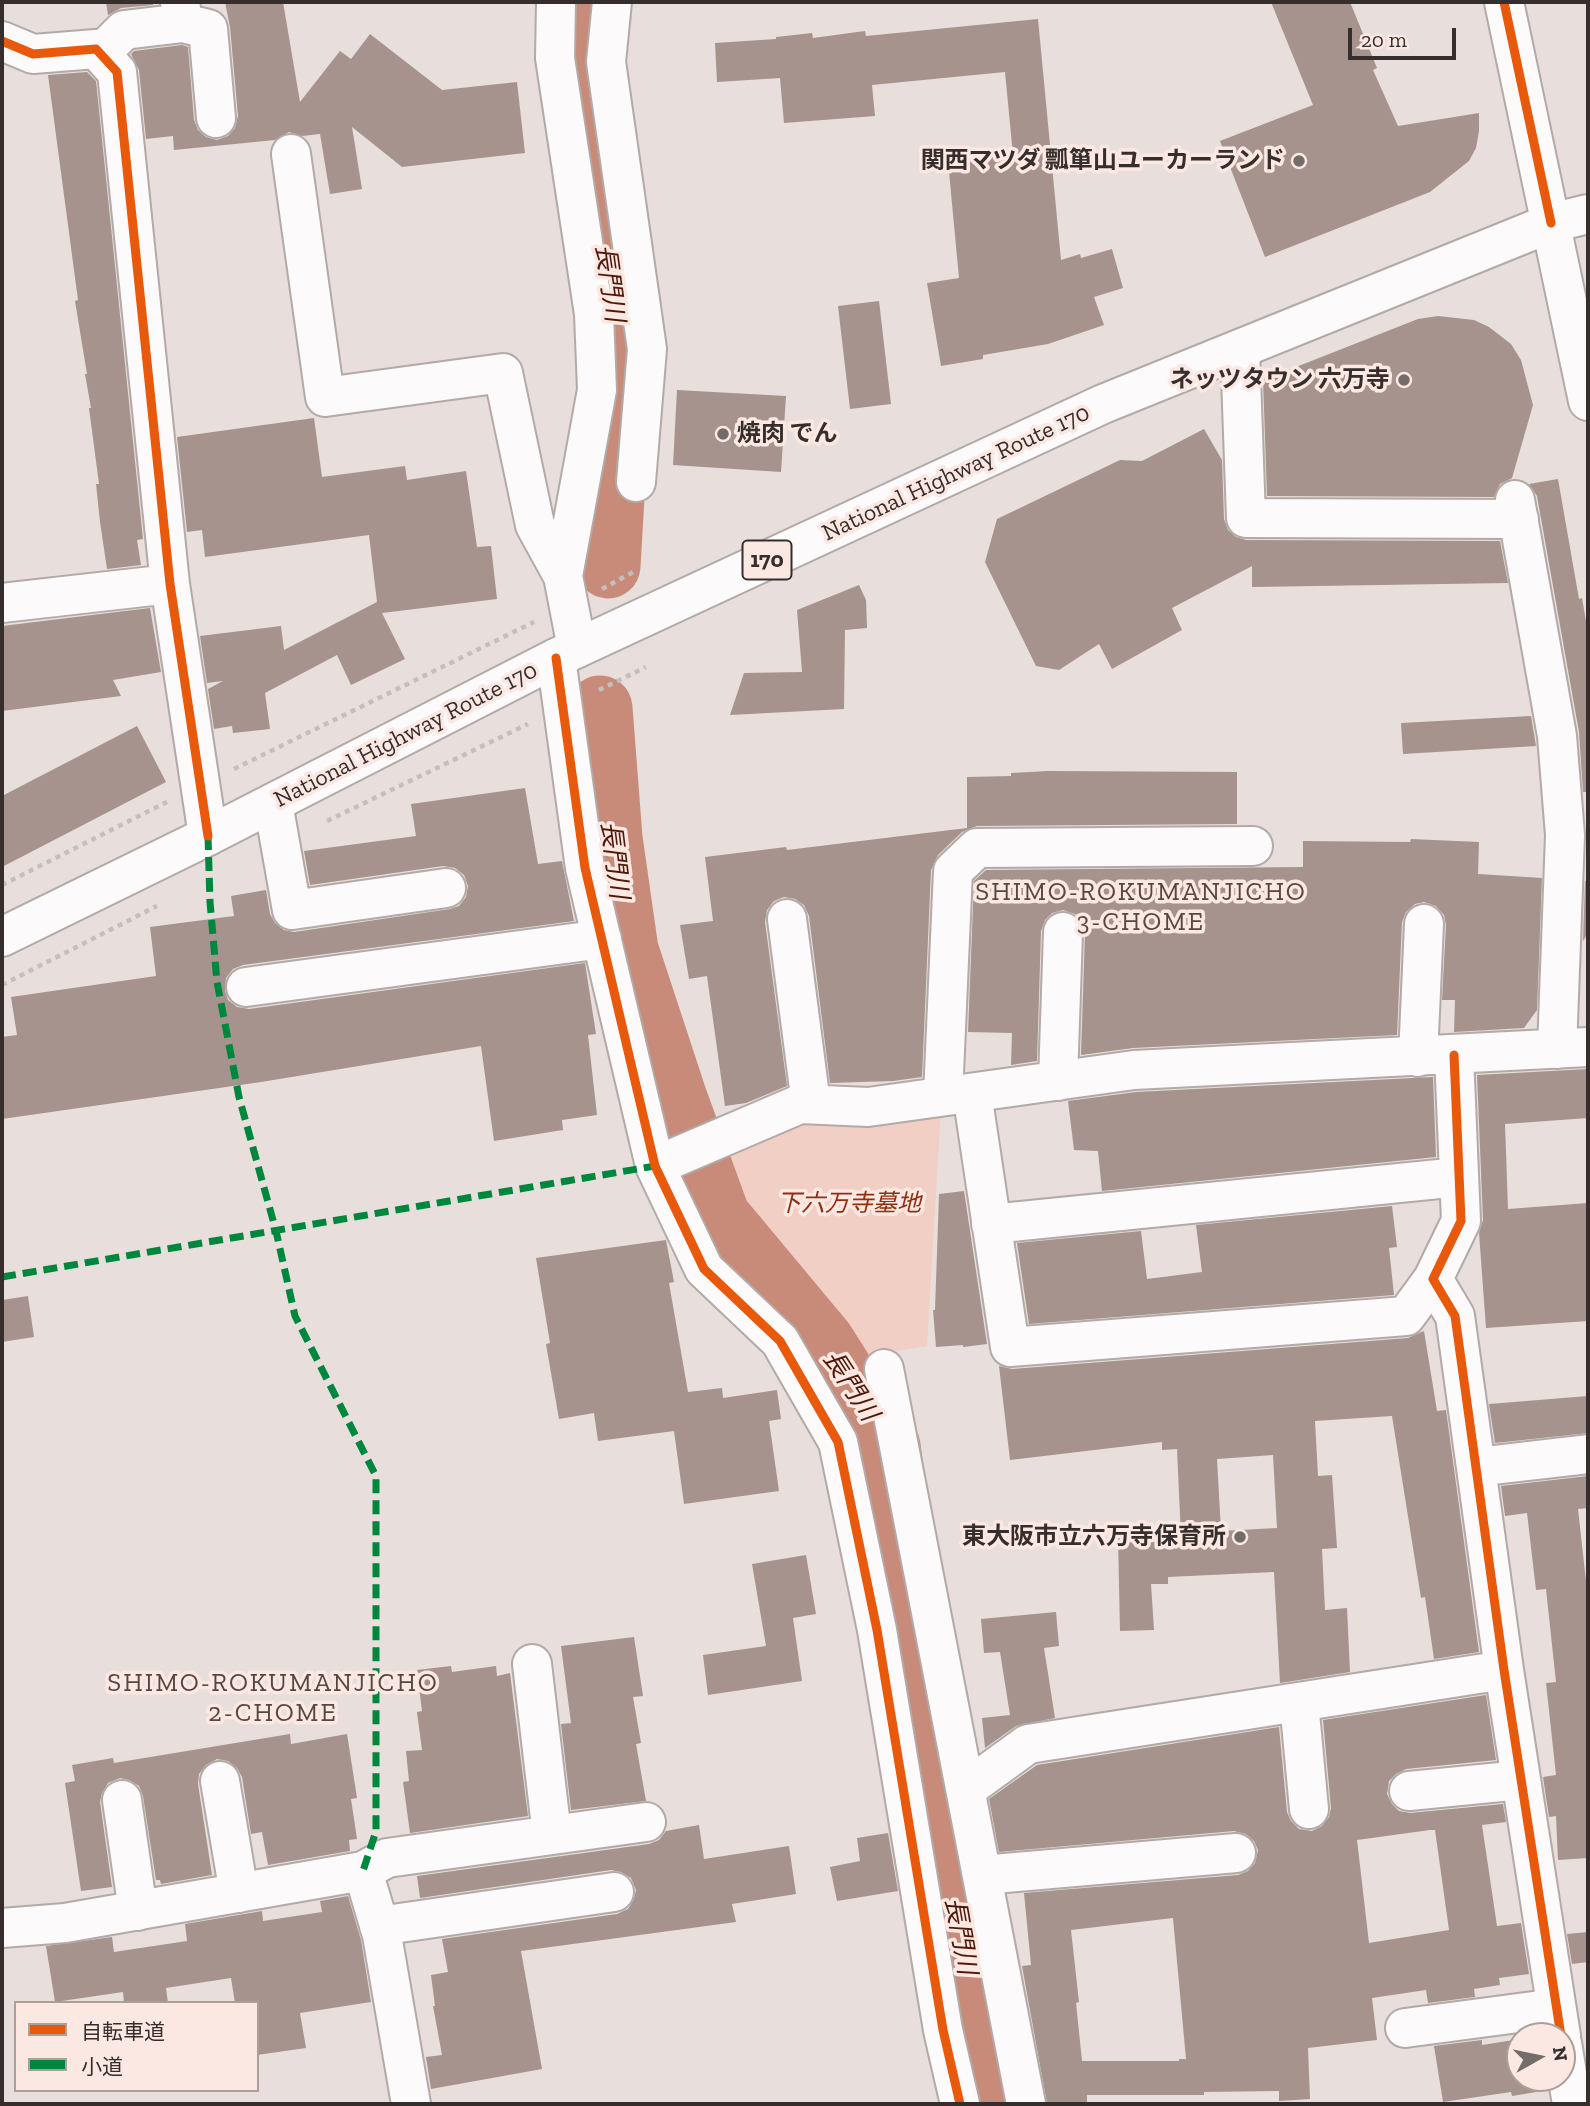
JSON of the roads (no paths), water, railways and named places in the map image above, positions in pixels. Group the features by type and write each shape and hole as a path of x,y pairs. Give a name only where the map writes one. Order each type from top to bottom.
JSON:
{"main road":[{"path":"556,2 555,58 592,302 597,390 567,653 585,867 656,1166 704,1269 780,1341 838,1442 877,1630 943,2031 960,2104"},
{"path":"612,2 606,62 647,349 636,482"},
{"path":"1504,2 1588,401"},
{"path":"100,54 124,30 182,12 208,29 216,118"},
{"path":"2,41 33,54 96,49 117,72 170,584 208,836"},
{"path":"292,154 325,397 503,373 535,525 572,593"},
{"name":"National Highway Route 170","path":"2,937 208,836 567,653 1103,404 1551,223 1588,214"},
{"path":"656,1166 800,1104 868,1107 1134,1070 1573,1048 1565,835 1557,736 1517,510 1246,518 1240,349"},
{"path":"2,603 170,584"},
{"path":"273,803 292,910 446,888"},
{"path":"1253,846 977,848 953,871 957,1095 991,1224 1010,1347 1406,1316 1433,1279 1461,1221 1459,1177 1436,1056 1423,925"},
{"path":"787,919 811,1104"},
{"path":"1058,1081 1063,932"},
{"path":"246,987 602,939"},
{"path":"991,1224 1459,1177"},
{"path":"1433,1279 1455,1316 1504,1670 1559,2022"},
{"path":"884,1368 1026,2104"},
{"path":"1476,1467 1588,1454"},
{"path":"532,1664 552,1835"},
{"path":"966,1789 1028,1744 1504,1670"},
{"path":"1299,1702 1309,1809"},
{"path":"1409,1791 1521,1780"},
{"path":"220,1781 239,1893"},
{"path":"122,1800 138,1911"},
{"path":"2,1928 65,1923 363,1871 387,1858 646,1822"},
{"path":"982,1875 1236,1853"},
{"path":"363,1871 379,1926 411,2104"},
{"path":"379,1926 614,1892"},
{"path":"1405,2028 1506,2029"}],"waterway":[{"name":"長門川","path":"584,2 578,47 620,359 608,566"},
{"name":"長門川","path":"600,708 610,838 626,950 674,1096 718,1217 823,1343 888,1446 917,1669 962,1961 1004,2104"}],"place":[{"name":"関西マツダ 瓢箪山ユーカーランド","path":"1299,161"},
{"name":"ネッツタウン 六万寺","path":"1404,380"},
{"name":"焼肉 でん","path":"723,434"},
{"name":"東大阪市立六万寺保育所","path":"1240,1537"}],"district":[{"name":"SHIMO-ROKUMANJICHO 3-CHOME","path":"1141,908"},
{"name":"SHIMO-ROKUMANJICHO 2-CHOME","path":"273,1699"}],"park label":[{"name":"下六万寺墓地","path":"849,1204"}]}
